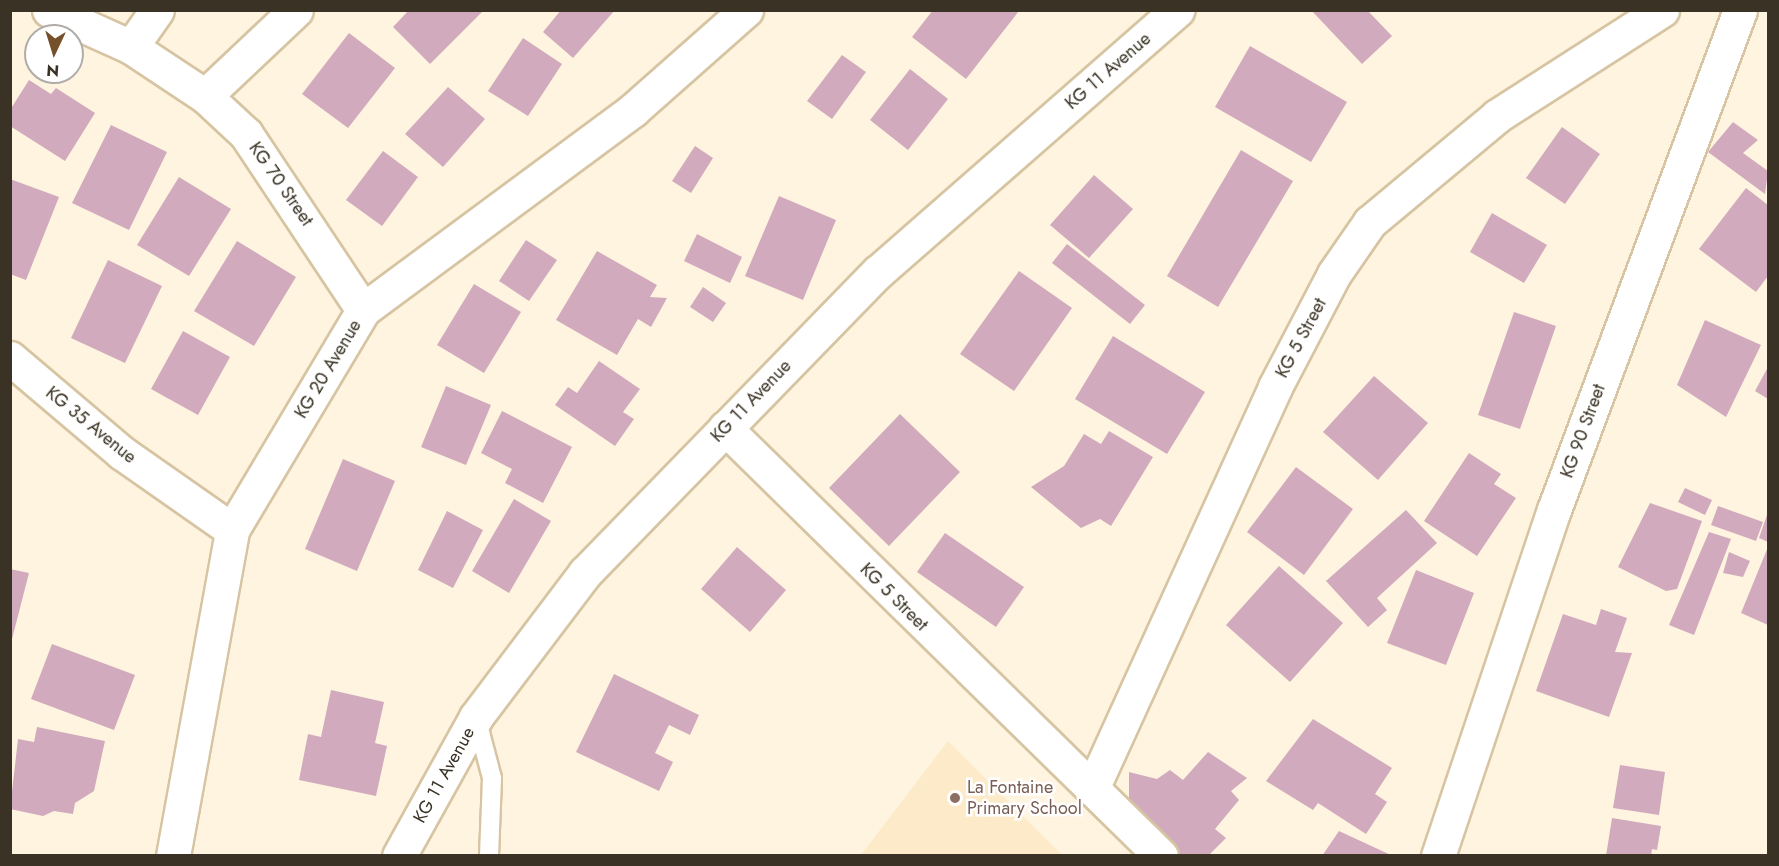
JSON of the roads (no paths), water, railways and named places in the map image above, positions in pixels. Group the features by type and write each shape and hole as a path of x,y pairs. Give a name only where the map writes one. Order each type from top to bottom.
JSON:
{"street":[{"name":"KG 70 Street","path":"49,10 131,46 204,96 274,170 363,310"},
{"path":"131,46 157,10"},
{"path":"204,96 297,10"},
{"name":"KG 20 Avenue","path":"173,855 232,530 363,310 633,110 746,10"},
{"name":"KG 11 Avenue","path":"399,855 476,717 585,573 878,272 1177,10"},
{"name":"KG 5 Street","path":"1092,789 1275,387 1334,274 1370,222 1497,116 1662,10"},
{"name":"KG 90 Street","path":"1438,855 1554,510 1740,10"},
{"name":"KG 35 Avenue","path":"10,358 122,453 232,530"},
{"name":"KG 5 Street","path":"725,428 1161,855"}],"lane":[{"path":"476,717 492,778 489,855"}],"place":[{"name":"La Fontaine Primary School","path":"955,798"}]}
